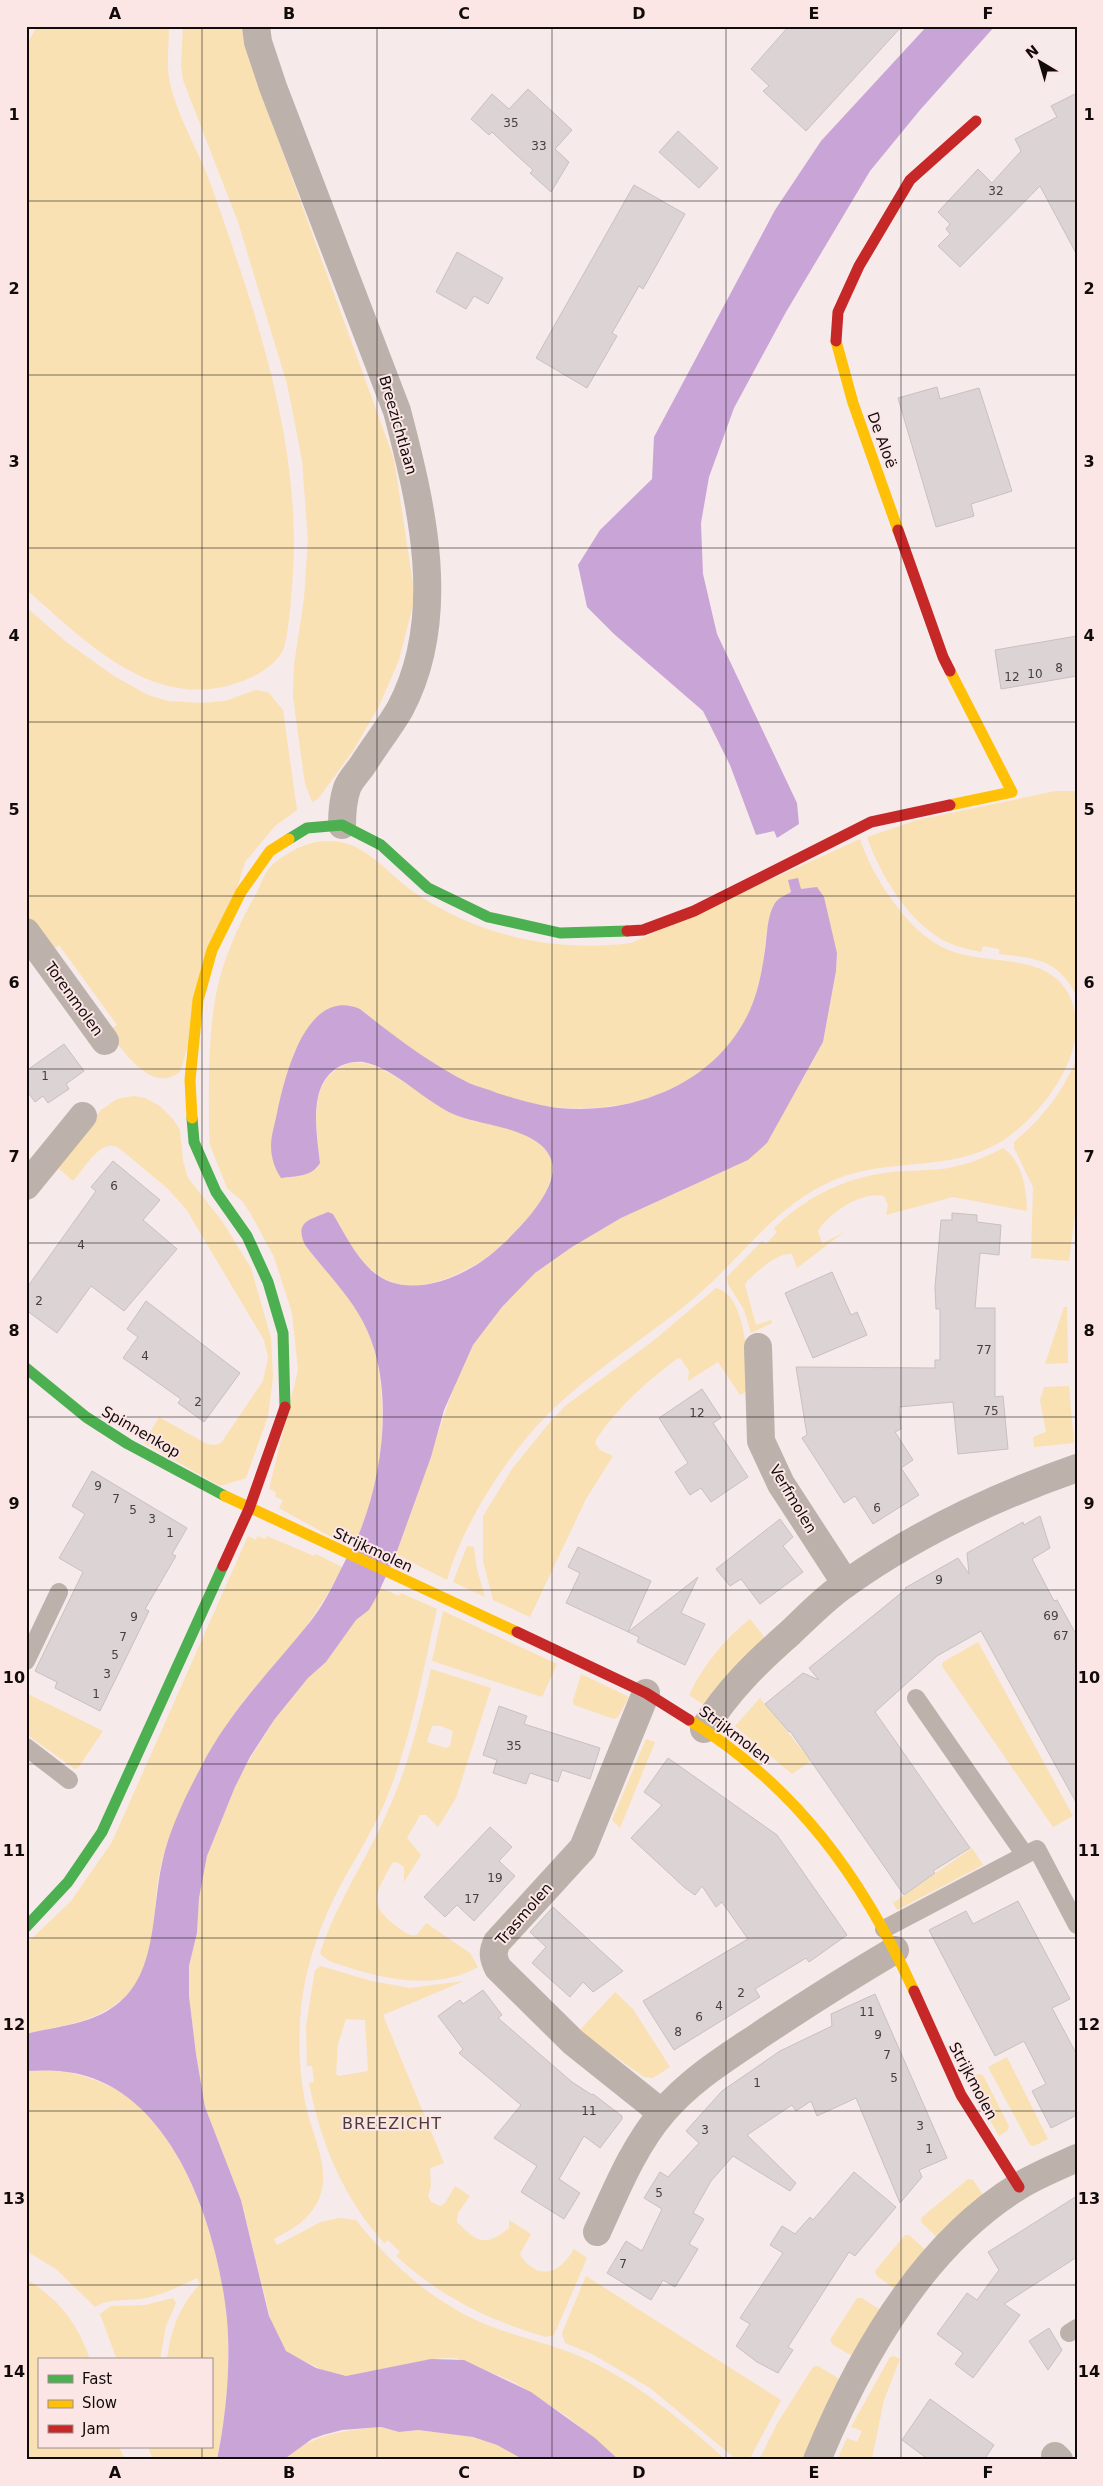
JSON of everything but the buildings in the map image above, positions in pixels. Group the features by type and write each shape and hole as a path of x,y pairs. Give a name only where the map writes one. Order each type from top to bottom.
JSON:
{"street":[{"name":"Breezichtlaan","path":"256,26 258,42 273,87 397,412 410,461 422,524 427,584 426,614 424,633 415,673 400,709 348,786 342,806 342,825"},
{"name":"De Aloë","path":"342,825 381,845 428,888 488,917 560,933 643,930 694,911 871,822 1012,792 943,657 853,403 836,340 838,312 859,266 910,180 976,121"},
{"path":"26,1927 51,1904 75,1876 102,1832 249,1508 286,1405 283,1333 268,1282 250,1244 216,1192 194,1142 190,1080 198,1000 212,950 241,892 270,851 307,828 342,825"},
{"name":"Torenmolen","path":"26,932 105,1041"},
{"path":"26,1186 83,1116"},
{"name":"Verfmolen","path":"758,1347 761,1441 781,1484 846,1584"},
{"name":"Spinnenkop","path":"26,1368 86,1417 128,1444 249,1508"},
{"path":"704,1729 720,1703 752,1667 846,1584 955,1520 1019,1489 1077,1468"},
{"name":"Strijkmolen","path":"249,1508 406,1582 506,1625 646,1693 704,1729 757,1769 795,1805 849,1871 890,1940 961,2095 1019,2187"},
{"name":"Trasmolen","path":"646,1693 583,1848 497,1942 493,1950 498,1968 573,2042 662,2113"},
{"path":"597,2232 636,2151 662,2113 692,2083 722,2060 829,1989 890,1940"},
{"path":"817,2460 837,2412 861,2367 893,2314 940,2254 976,2218 1019,2187 1077,2158"}],"lane":[{"path":"26,1661 59,1592"},
{"path":"916,1698 1026,1855"},
{"path":"26,1746 69,1780"},
{"path":"890,1940 1037,1849 1077,1925"}],"shaded area":[{"path":"37,26 169,26 168,62 170,83 183,122 211,185 260,332 284,432 291,483 294,534 292,586 284,647 279,657 269,666 258,674 240,682 209,689 179,688 150,680 123,667 97,650 26,589 26,47"},
{"path":"183,26 243,26 255,76 394,459 415,597 399,660 379,706 353,751 318,799 312,802 305,784 293,697 294,665 304,599 308,540 302,461 287,384 238,222 183,80 181,65"},
{"path":"927,26 995,26 920,110 870,171 786,312 734,408 709,477 701,523 703,574 717,634 797,803 799,824 777,838 774,831 756,835 730,765 703,711 614,634 587,607 578,565 600,530 652,479 654,437 775,210 821,141"},
{"path":"26,607 65,641 114,676 148,695 168,701 202,703 225,701 256,690 268,692 283,710 297,810 275,826 245,862 180,1072 170,1077 159,1078 150,1075 131,1060 110,1034 111,1029 117,1025 59,945 54,949 49,949 26,917"},
{"path":"1056,791 1077,791 1077,997 1070,984 1062,975 1045,963 1035,959 999,954 999,949 983,946 981,952 960,947 941,939 928,930 916,919 896,894 879,866 867,837 917,820"},
{"path":"860,839 865,854 892,900 903,915 929,939 942,947 960,954 1019,963 1037,968 1053,976 1065,989 1074,1008 1076,1026 1074,1045 1068,1064 1047,1099 1019,1128 1005,1139 985,1150 964,1157 942,1161 853,1173 812,1191 794,1203 762,1231 700,1293 596,1372 545,1417 527,1437 494,1482 466,1532 447,1580 396,1554 458,1375 473,1345 502,1307 535,1273 572,1247 621,1218 748,1160 803,1079 823,1042 836,971 837,953 831,934 791,892 770,922 766,934 758,989 751,1010 735,1038 709,1065 680,1085 647,1098 611,1106 575,1108 539,1105 503,1096 469,1083 426,1058 360,1009 295,1050 280,1099 271,1146 317,1169 320,1163 316,1124 317,1110 323,1085 330,1074 341,1067 352,1063 362,1063 392,1075 463,1118 515,1130 533,1139 545,1148 551,1158 551,1176 546,1191 537,1207 511,1237 483,1260 471,1267 448,1278 427,1284 409,1285 392,1282 377,1274 363,1261 350,1244 338,1222 305,1245 352,1302 370,1335 377,1362 381,1392 380,1454 375,1485 357,1537 340,1529 335,1539 279,1508 283,1500 275,1497 276,1492 269,1489 298,1370 292,1313 274,1257 243,1202 227,1188 210,1145 209,1133 210,1044 215,998 223,967 235,936 265,874 270,868 289,853 307,844 327,841 348,844 366,853 415,893 465,920 518,938 546,943 603,945 631,943"},
{"path":"798,878 801,889 817,887 824,897 837,953 836,971 823,1042 767,1143 748,1160 621,1218 572,1247 535,1273 502,1307 473,1345 444,1410 431,1457 396,1554 377,1596 369,1610 356,1620 326,1662 308,1678 274,1720 250,1757 235,1787 207,1856 199,1898 197,1933 189,1966 189,1996 205,2107 241,2200 269,2316 286,2351 316,2368 346,2376 431,2359 464,2360 531,2392 595,2438 619,2460 524,2460 497,2445 473,2437 418,2430 399,2432 381,2427 342,2430 323,2435 312,2439 283,2460 217,2460 227,2390 227,2320 215,2250 188,2176 169,2143 146,2114 118,2091 79,2074 56,2071 26,2071 26,2034 73,2024 95,2017 116,2005 130,1992 140,1975 147,1957 159,1878 166,1847 190,1789 224,1728 319,1609 358,1537 370,1503 380,1454 383,1402 375,1352 361,1318 347,1296 305,1245 301,1231 303,1226 306,1222 328,1212 333,1214 355,1251 371,1270 384,1279 399,1284 415,1286 431,1284 462,1273 476,1265 509,1238 521,1226 542,1198 553,1171 551,1159 545,1149 536,1141 511,1130 458,1116 434,1103 387,1071 359,1062 344,1065 334,1070 320,1089 316,1114 320,1163 317,1168 298,1176 281,1178 275,1167 271,1142 281,1097 293,1058 301,1038 312,1022 325,1010 341,1005 360,1009 440,1067 469,1083 497,1093 535,1104 559,1108 588,1109 616,1106 644,1099 670,1089 694,1075 716,1058 734,1037 749,1012 757,990 772,908 778,900 791,892 788,880"},
{"path":"1077,1057 1077,1198 1069,1261 1031,1258 1033,1187 1014,1148 1014,1142 1034,1124 1051,1104 1065,1082"},
{"path":"133,1096 145,1098 160,1106 173,1119 180,1130 183,1161 188,1178 222,1221 251,1268 271,1338 273,1377 268,1416 246,1478 220,1486 144,1443 159,1417 207,1444 221,1443 263,1381 268,1357 264,1340 186,1209 167,1188 119,1148 112,1146 99,1150 73,1181 56,1166 101,1110 117,1099"},
{"path":"1003,1148 1015,1160 1019,1168 1026,1194 1027,1211 953,1197 886,1215 888,1205 884,1196 875,1195 856,1200 830,1217 818,1231 822,1244 844,1232 797,1268 792,1254 786,1254 768,1263 747,1281 745,1285 756,1325 771,1320 772,1323 751,1333 744,1310 728,1284 727,1277 762,1241 766,1244 777,1232 774,1228 798,1208 839,1185 854,1180 892,1172 950,1168 974,1161"},
{"path":"716,1288 725,1292 732,1299 741,1321 746,1346 749,1390 740,1395 718,1362 688,1381 689,1371 681,1359 678,1358 655,1376 624,1405 597,1438 595,1443 600,1450 613,1456 586,1499 530,1617 493,1600 483,1561 483,1516 512,1469 565,1406 653,1341"},
{"path":"1064,1307 1067,1307 1068,1363 1045,1364"},
{"path":"1069,1386 1074,1443 1034,1447 1033,1437 1046,1432 1040,1400 1044,1387"},
{"path":"248,1536 256,1540 257,1536 265,1539 267,1536 314,1556 316,1554 342,1567 304,1629 249,1694 231,1719 198,1775 164,1855 157,1888 152,1940 143,1972 134,1986 123,1998 99,2014 71,2024 26,2034 26,1944 71,1901 112,1842"},
{"path":"467,1546 474,1547 477,1569 485,1597 453,1582"},
{"path":"381,1588 399,1596 401,1593 437,1609 409,1731 394,1779 367,1838 329,1909 309,1965 301,2008 300,2067 305,2102 319,2150 323,2181 320,2196 313,2210 299,2224 274,2239 277,2245 321,2222 339,2218 356,2220 385,2254 401,2269 418,2284 454,2309 495,2328 566,2351 607,2370 661,2405 726,2460 619,2460 568,2417 514,2382 456,2358 441,2358 346,2376 331,2374 286,2351 272,2325 241,2200 205,2107 189,1996 189,1966 197,1933 199,1898 207,1856 239,1777 274,1720 308,1678 326,1662 356,1620 369,1610"},
{"path":"443,1611 557,1664 542,1697 432,1661"},
{"path":"750,1619 765,1638 704,1705 689,1695 708,1663 723,1644"},
{"path":"978,1642 1073,1816 1053,1827 942,1666 943,1662"},
{"path":"431,1669 491,1688 456,1798 438,1827 426,1815 420,1815 407,1838 421,1855 404,1882 404,1867 397,1862 392,1863 379,1890 378,1904 387,1918 404,1932 417,1935 426,1923 470,1953 478,1967 463,1974 447,1978 415,1981 366,1973 326,1959 320,1953 342,1900 394,1797 413,1743","holes":["432,1726 441,1726 453,1731 450,1746 446,1748 427,1742"]},
{"path":"581,1674 629,1697 618,1717 614,1719 574,1705 573,1701"},
{"path":"26,1693 103,1731 78,1768 75,1769 26,1734"},
{"path":"760,1698 811,1761 792,1774 735,1726"},
{"path":"646,1739 655,1742 620,1828 612,1820"},
{"path":"972,1848 983,1865 897,1910 893,1903"},
{"path":"321,1966 371,1981 410,1988 464,1981 383,2015 444,2163 430,2168 431,2186 428,2196 431,2202 440,2206 445,2203 455,2186 470,2196 458,2213 457,2222 476,2238 487,2240 494,2238 509,2228 509,2220 531,2234 520,2254 527,2263 540,2271 552,2271 562,2265 574,2249 587,2258 554,2335 546,2337 504,2323 466,2306 430,2284 396,2256 400,2252 388,2240 384,2243 357,2207 345,2188 327,2148 309,2083 314,2082 312,2066 307,2066 306,2026 315,1970","holes":["346,2019 365,2020 368,2071 339,2076 336,2074 338,2044"]},
{"path":"615,1992 633,2009 670,2067 653,2078 644,2077 579,2031"},
{"path":"1007,2057 1048,2139 1034,2146 1030,2145 988,2067"},
{"path":"57,2070 80,2075 114,2088 142,2109 176,2153 201,2207 211,2236 224,2293 228,2337 227,2390 217,2460 153,2460 148,2448 212,2448 212,2358 167,2358 177,2319 181,2310 200,2284 197,2278 156,2295 107,2302 95,2307 56,2269 26,2251 26,2071"},
{"path":"978,2074 983,2075 1009,2126 1008,2130 999,2136 967,2079"},
{"path":"968,2179 973,2180 985,2198 939,2239 921,2222 922,2217"},
{"path":"905,2235 909,2235 928,2252 898,2291 877,2276 875,2271"},
{"path":"586,2276 781,2400 749,2460 737,2460 650,2388 592,2354 565,2343 562,2333"},
{"path":"26,2279 48,2295 66,2314 80,2335 89,2358 38,2358 38,2448 119,2448 125,2460 26,2460"},
{"path":"173,2298 176,2303 166,2326 160,2358 116,2358 100,2314 111,2306 145,2305"},
{"path":"857,2298 862,2298 883,2312 854,2357 833,2345 830,2340"},
{"path":"894,2356 900,2359 884,2400 872,2458 874,2460 837,2460 847,2438 857,2442 862,2431 851,2427 890,2357"},
{"path":"818,2366 841,2380 803,2460 759,2460 778,2422 813,2367"},
{"path":"381,2427 398,2432 418,2430 473,2437 497,2445 524,2460 283,2460 305,2444 317,2439 341,2432"}],"traffic: fast":[{"path":"289,839 307,828 342,825 381,845 428,888 488,917 560,933 627,931"},
{"path":"192,1118 194,1142 216,1192 247,1236 268,1282 283,1333 285,1407"},
{"path":"26,1368 86,1417 128,1444 225,1496"},
{"path":"26,1927 68,1882 102,1832 223,1566"}],"traffic: slow":[{"path":"836,341 853,403 898,530"},
{"path":"950,671 1012,792 950,805"},
{"path":"192,1118 190,1080 198,1000 212,950 241,892 270,851 289,839"},
{"path":"225,1496 517,1632"},
{"path":"689,1720 727,1746 762,1774 794,1805 822,1837 872,1910 894,1949 914,1991"}],"traffic: jam":[{"path":"836,341 838,312 859,266 910,180 976,121"},
{"path":"898,530 943,657 950,671"},
{"path":"627,931 643,930 694,911 871,822 950,805"},
{"path":"223,1566 249,1509 285,1407"},
{"path":"517,1632 646,1693 689,1720"},
{"path":"914,1991 961,2095 1019,2187"}],"district":[{"name":"BREEZICHT","path":"392,2123"}]}
